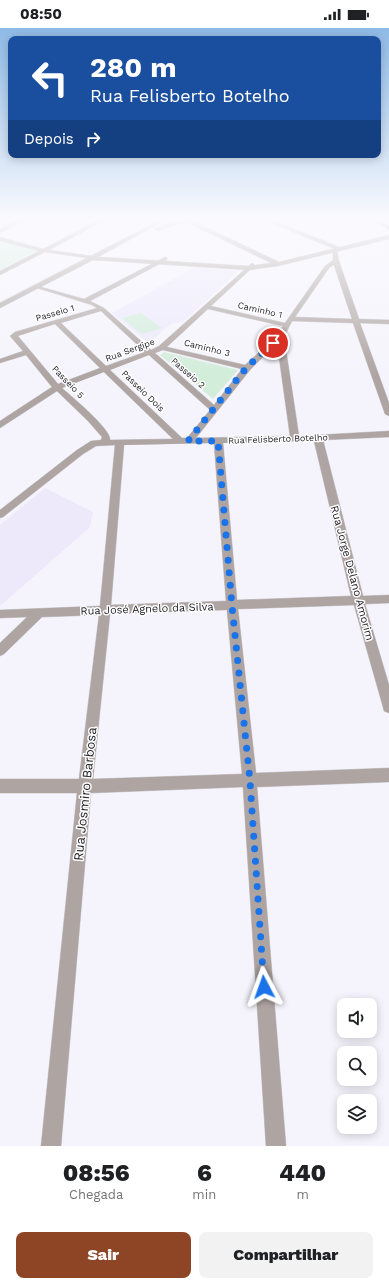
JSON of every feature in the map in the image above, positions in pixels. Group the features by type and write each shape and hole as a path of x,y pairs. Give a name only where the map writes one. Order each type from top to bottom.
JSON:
{"street":[{"path":"0,306 65,271"},
{"path":"84,301 140,271"},
{"name":"Rua Sergipe","path":"0,425 57,387 162,348 245,271"},
{"path":"185,442 246,368 280,337 288,322 324,271"},
{"path":"339,271 389,414"},
{"name":"Passeio 2","path":"36,286 84,301 102,309 214,408"},
{"name":"Caminho 1","path":"206,307 288,322 389,322"},
{"name":"Passeio 1","path":"15,335 102,309"},
{"name":"Passeio Dois","path":"56,322 185,442"},
{"name":"Passeio 5","path":"15,335 14,336 57,387 91,419 106,437 105,442"},
{"path":"280,337 295,438"},
{"name":"Caminho 3","path":"162,348 246,368"},
{"path":"0,361 27,352"},
{"name":"Rua Felisberto Botelho","path":"0,515 80,452 94,443 318,438 389,434"},
{"name":"Rua Jorge Delano Amorim","path":"318,438 358,600 389,707"},
{"path":"218,441 232,606 250,781 276,1146"},
{"name":"Rua Josmiro Barbosa","path":"51,1146 85,786 105,611 120,443"},
{"name":"Rua José Agnelo da Silva","path":"0,614 389,599"},
{"path":"0,651 40,612"},
{"path":"0,786 85,786 389,775"}],"shaded area":[{"path":"187,271 238,271 183,322 171,324 149,343 112,313"},
{"path":"45,488 93,512 90,527 0,606 0,525"}],"green space":[{"path":"141,313 162,328 142,334 122,318"},
{"path":"164,352 238,370 213,399 160,355"}],"route":[{"path":"264,987 250,781 232,606 218,441 188,441 246,368 273,343"}]}
